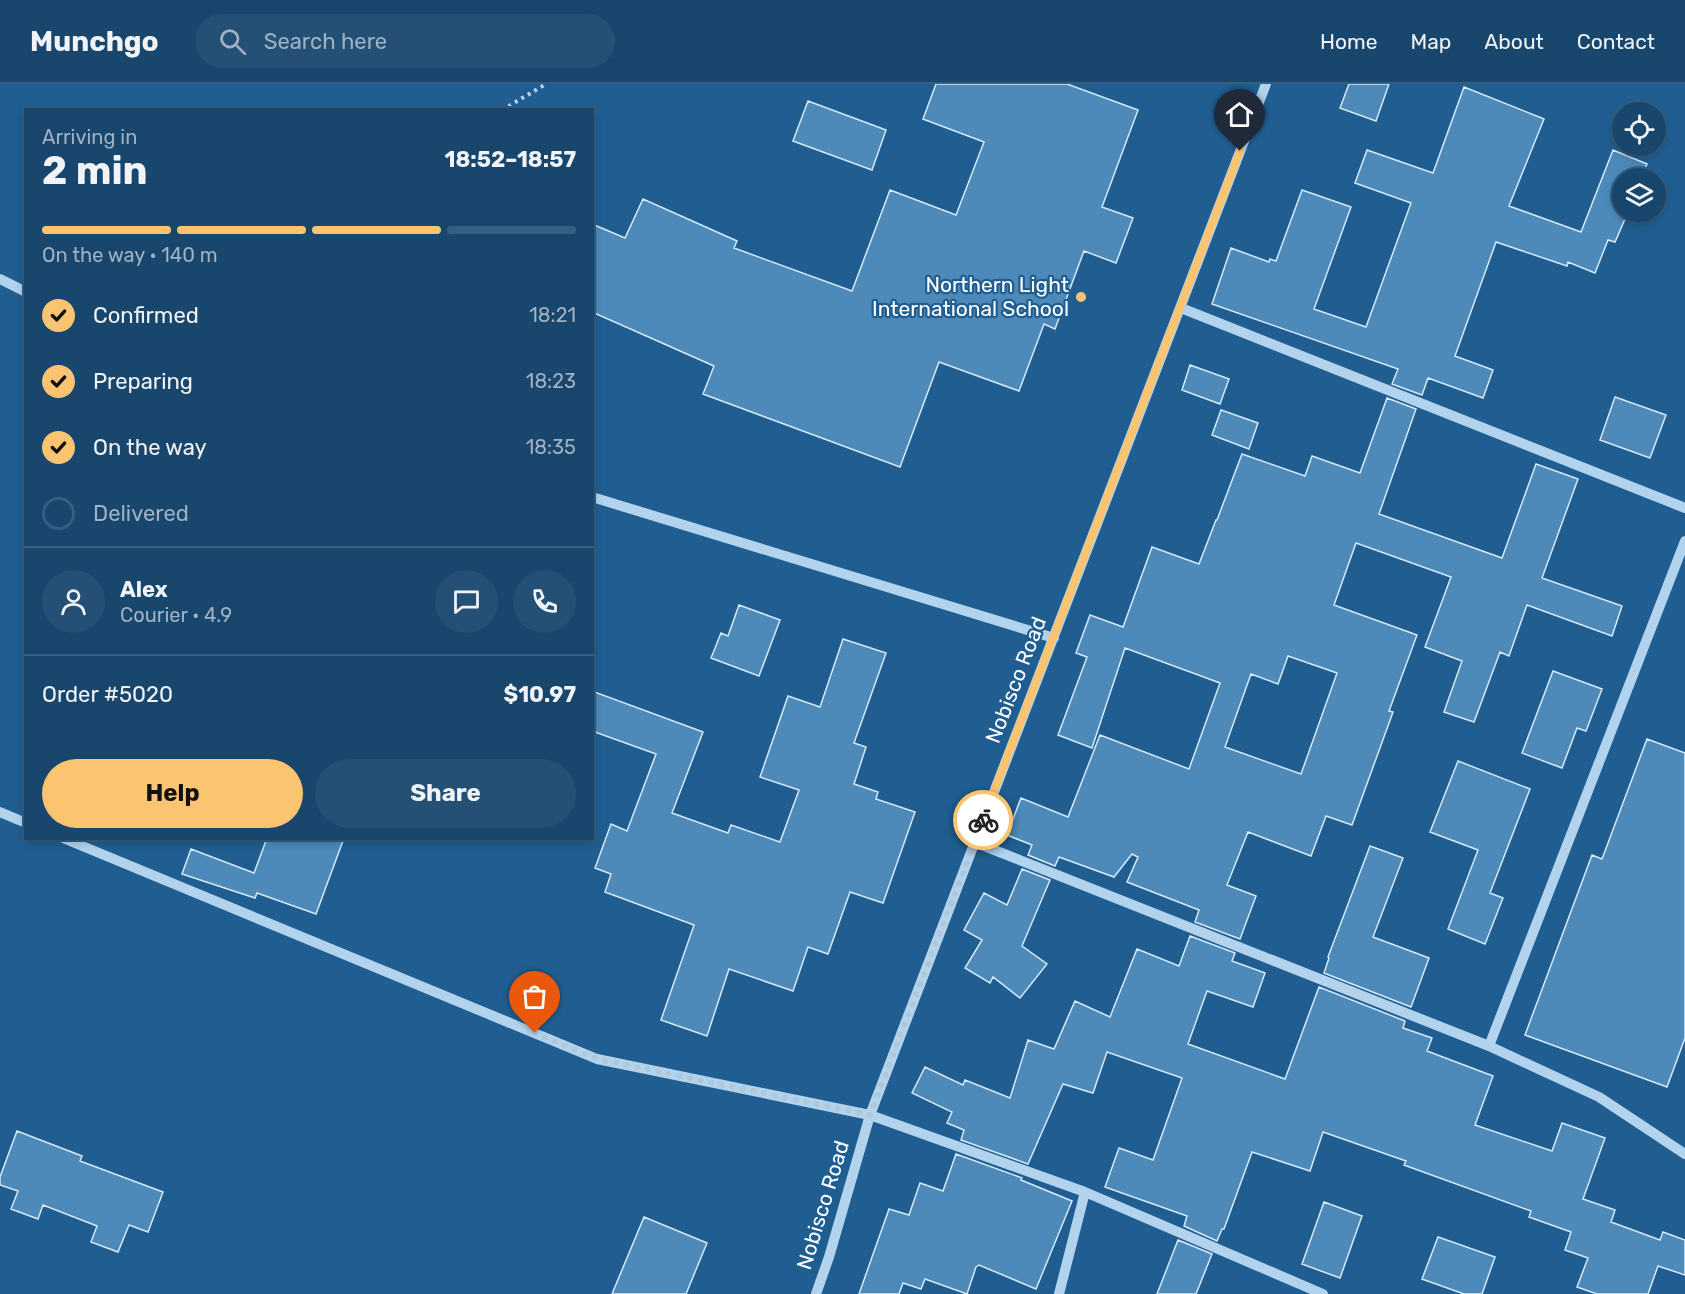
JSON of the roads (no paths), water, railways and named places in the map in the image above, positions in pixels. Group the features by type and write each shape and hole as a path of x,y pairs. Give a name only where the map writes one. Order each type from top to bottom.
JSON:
{"street":[{"name":"Nobisco Road","path":"816,1294 870,1115 1266,84"},
{"path":"0,279 24,291"},
{"path":"1181,308 1685,508"},
{"path":"594,498 1054,638"},
{"path":"1489,1046 1685,542"},
{"path":"0,812 24,822"},
{"path":"68,840 597,1059 870,1115 1085,1192 1323,1294"},
{"path":"974,842 1489,1046 1599,1097 1685,1154"},
{"path":"1059,1294 1085,1192"}],"place":[{"name":"Northern Light International School","path":"1081,297"}]}
